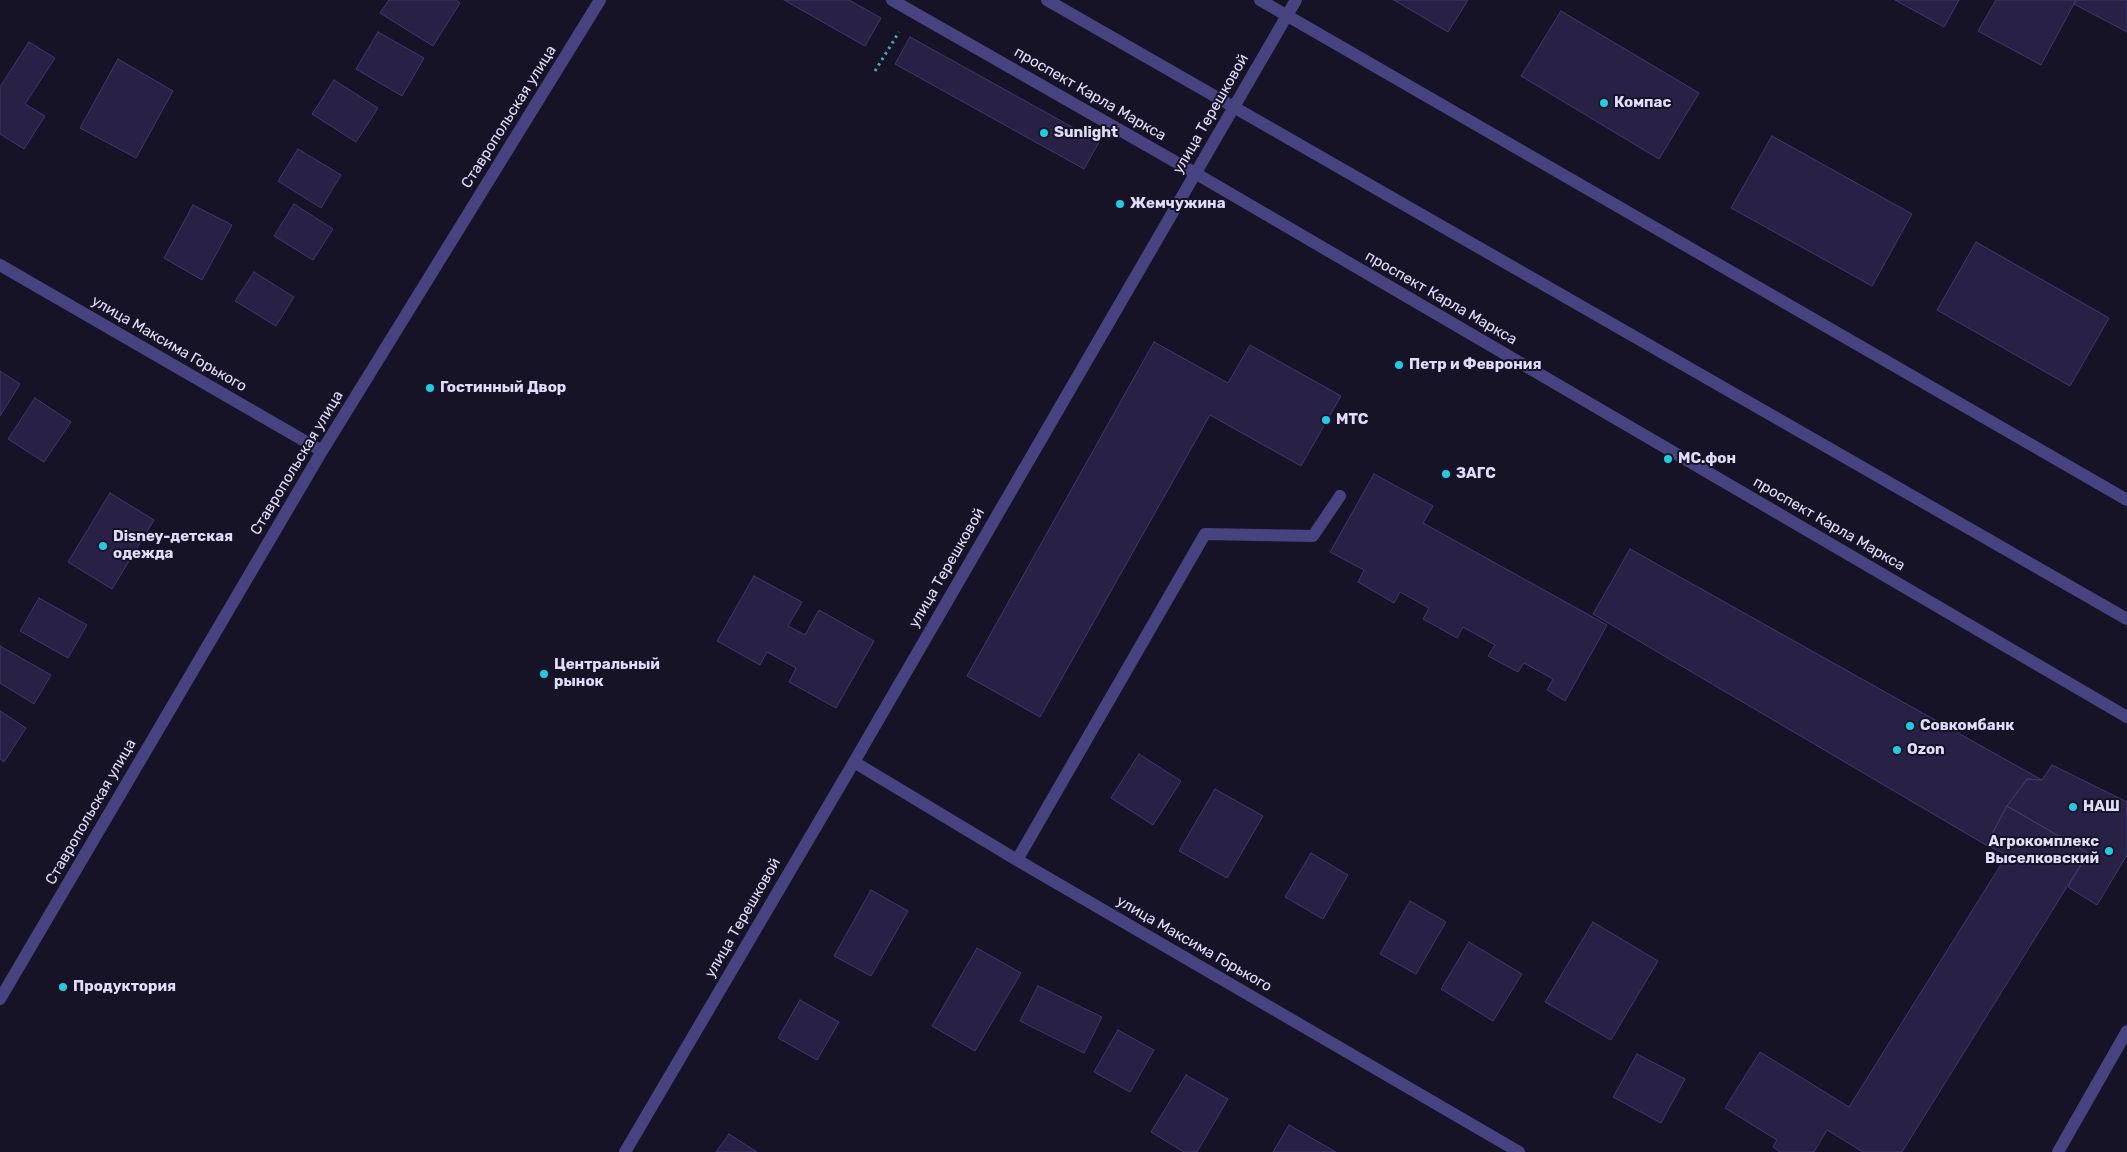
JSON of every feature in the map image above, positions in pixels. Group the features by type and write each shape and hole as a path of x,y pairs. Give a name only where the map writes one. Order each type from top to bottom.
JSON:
{"street":[{"name":"Ставропольская улица","path":"0,999 322,451 600,0"},
{"name":"проспект Карла Маркса","path":"892,0 1195,173 2127,717"},
{"path":"1047,0 2127,619"},
{"path":"1260,0 2127,500"},
{"name":"улица Терешковой","path":"625,1152 854,762 1296,0"},
{"name":"улица Максима Горького","path":"0,265 322,451"},
{"path":"1017,860 1205,534 1313,536 1340,496"},
{"name":"улица Максима Горького","path":"854,762 1017,860 1519,1152"},
{"path":"2058,1152 2127,1031"}],"building":[{"path":"389,0 456,0 460,3 433,46 380,13"},
{"path":"784,0 849,0 881,18 865,46"},
{"path":"1394,0 1468,0 1448,32"},
{"path":"1895,0 1959,0 1944,27"},
{"path":"1996,0 2076,0 2041,65 1978,31"},
{"path":"2076,0 2127,0 2127,32 2074,4"},
{"path":"1561,11 1699,93 1659,159 1521,76"},
{"path":"378,32 424,58 402,96 356,69"},
{"path":"910,37 1099,142 1084,169 895,64"},
{"path":"29,42 55,58 25,104 45,116 24,149 0,134 0,87"},
{"path":"118,59 173,91 136,158 80,128"},
{"path":"334,80 378,108 356,142 312,114"},
{"path":"1772,136 1912,214 1872,286 1731,208"},
{"path":"298,149 341,175 321,208 278,181"},
{"path":"294,204 333,229 313,260 274,236"},
{"path":"193,205 232,225 202,280 164,258"},
{"path":"1976,242 2109,318 2070,386 1937,310"},
{"path":"254,272 294,297 276,326 235,301"},
{"path":"1154,342 1228,383 1250,345 1341,396 1301,466 1210,415 1040,717 967,676"},
{"path":"0,371 20,384 0,416"},
{"path":"35,398 71,422 44,462 8,439"},
{"path":"1374,474 1433,506 1423,523 1607,625 1565,701 1547,690 1553,679 1524,663 1518,672 1488,656 1495,645 1463,627 1457,638 1423,619 1429,608 1400,592 1394,603 1358,582 1364,570 1330,552"},
{"path":"110,493 154,520 112,589 68,562"},
{"path":"1630,549 2042,780 2027,779 2007,806 1986,845 1593,614"},
{"path":"754,576 802,602 788,626 805,635 819,610 874,641 836,708 789,682 796,668 767,652 760,665 717,641"},
{"path":"39,598 87,625 68,658 20,631"},
{"path":"0,646 51,675 34,704 0,683"},
{"path":"0,711 26,728 4,762 0,759"},
{"path":"1139,754 1181,781 1153,825 1111,798"},
{"path":"2052,765 2127,802 2127,855 2097,905 2068,887 2088,853 2007,806 2027,779 2042,780"},
{"path":"1215,789 1263,816 1227,878 1179,851"},
{"path":"2007,806 2088,853 1902,1152 1863,1152 1827,1130 1814,1152 1780,1152 1773,1147 1777,1140 1725,1108 1760,1052 1849,1107 2007,855 1986,845"},
{"path":"1311,853 1348,875 1323,919 1285,897"},
{"path":"871,890 908,911 871,976 834,956"},
{"path":"1410,901 1446,922 1416,974 1380,954"},
{"path":"1593,922 1658,961 1611,1040 1545,1002"},
{"path":"1469,942 1522,974 1493,1021 1441,989"},
{"path":"977,948 1021,973 975,1051 932,1026"},
{"path":"1038,986 1102,1017 1084,1053 1020,1021"},
{"path":"800,1000 839,1022 817,1060 778,1038"},
{"path":"1118,1030 1154,1050 1130,1092 1094,1072"},
{"path":"1637,1054 1685,1079 1661,1123 1613,1097"},
{"path":"1186,1075 1228,1099 1197,1152 1184,1152 1151,1132"},
{"path":"1289,1125 1336,1152 1273,1152"},
{"path":"729,1134 757,1152 716,1152"}],"place":[{"name":"Компас","path":"1604,103"},
{"name":"Sunlight","path":"1044,133"},
{"name":"Жемчужина","path":"1120,204"},
{"name":"Петр и Феврония","path":"1399,365"},
{"name":"Гостинный Двор","path":"430,388"},
{"name":"МТС","path":"1326,420"},
{"name":"МС.фон","path":"1668,459"},
{"name":"ЗАГС","path":"1446,474"},
{"name":"Disney-детская одежда","path":"103,546"},
{"name":"Центральный рынок","path":"544,674"},
{"name":"Совкомбанк","path":"1910,726"},
{"name":"Ozon","path":"1897,750"},
{"name":"НАШ","path":"2073,807"},
{"name":"Агрокомплекс Выселковский","path":"2109,851"},
{"name":"Продуктория","path":"63,987"}]}
